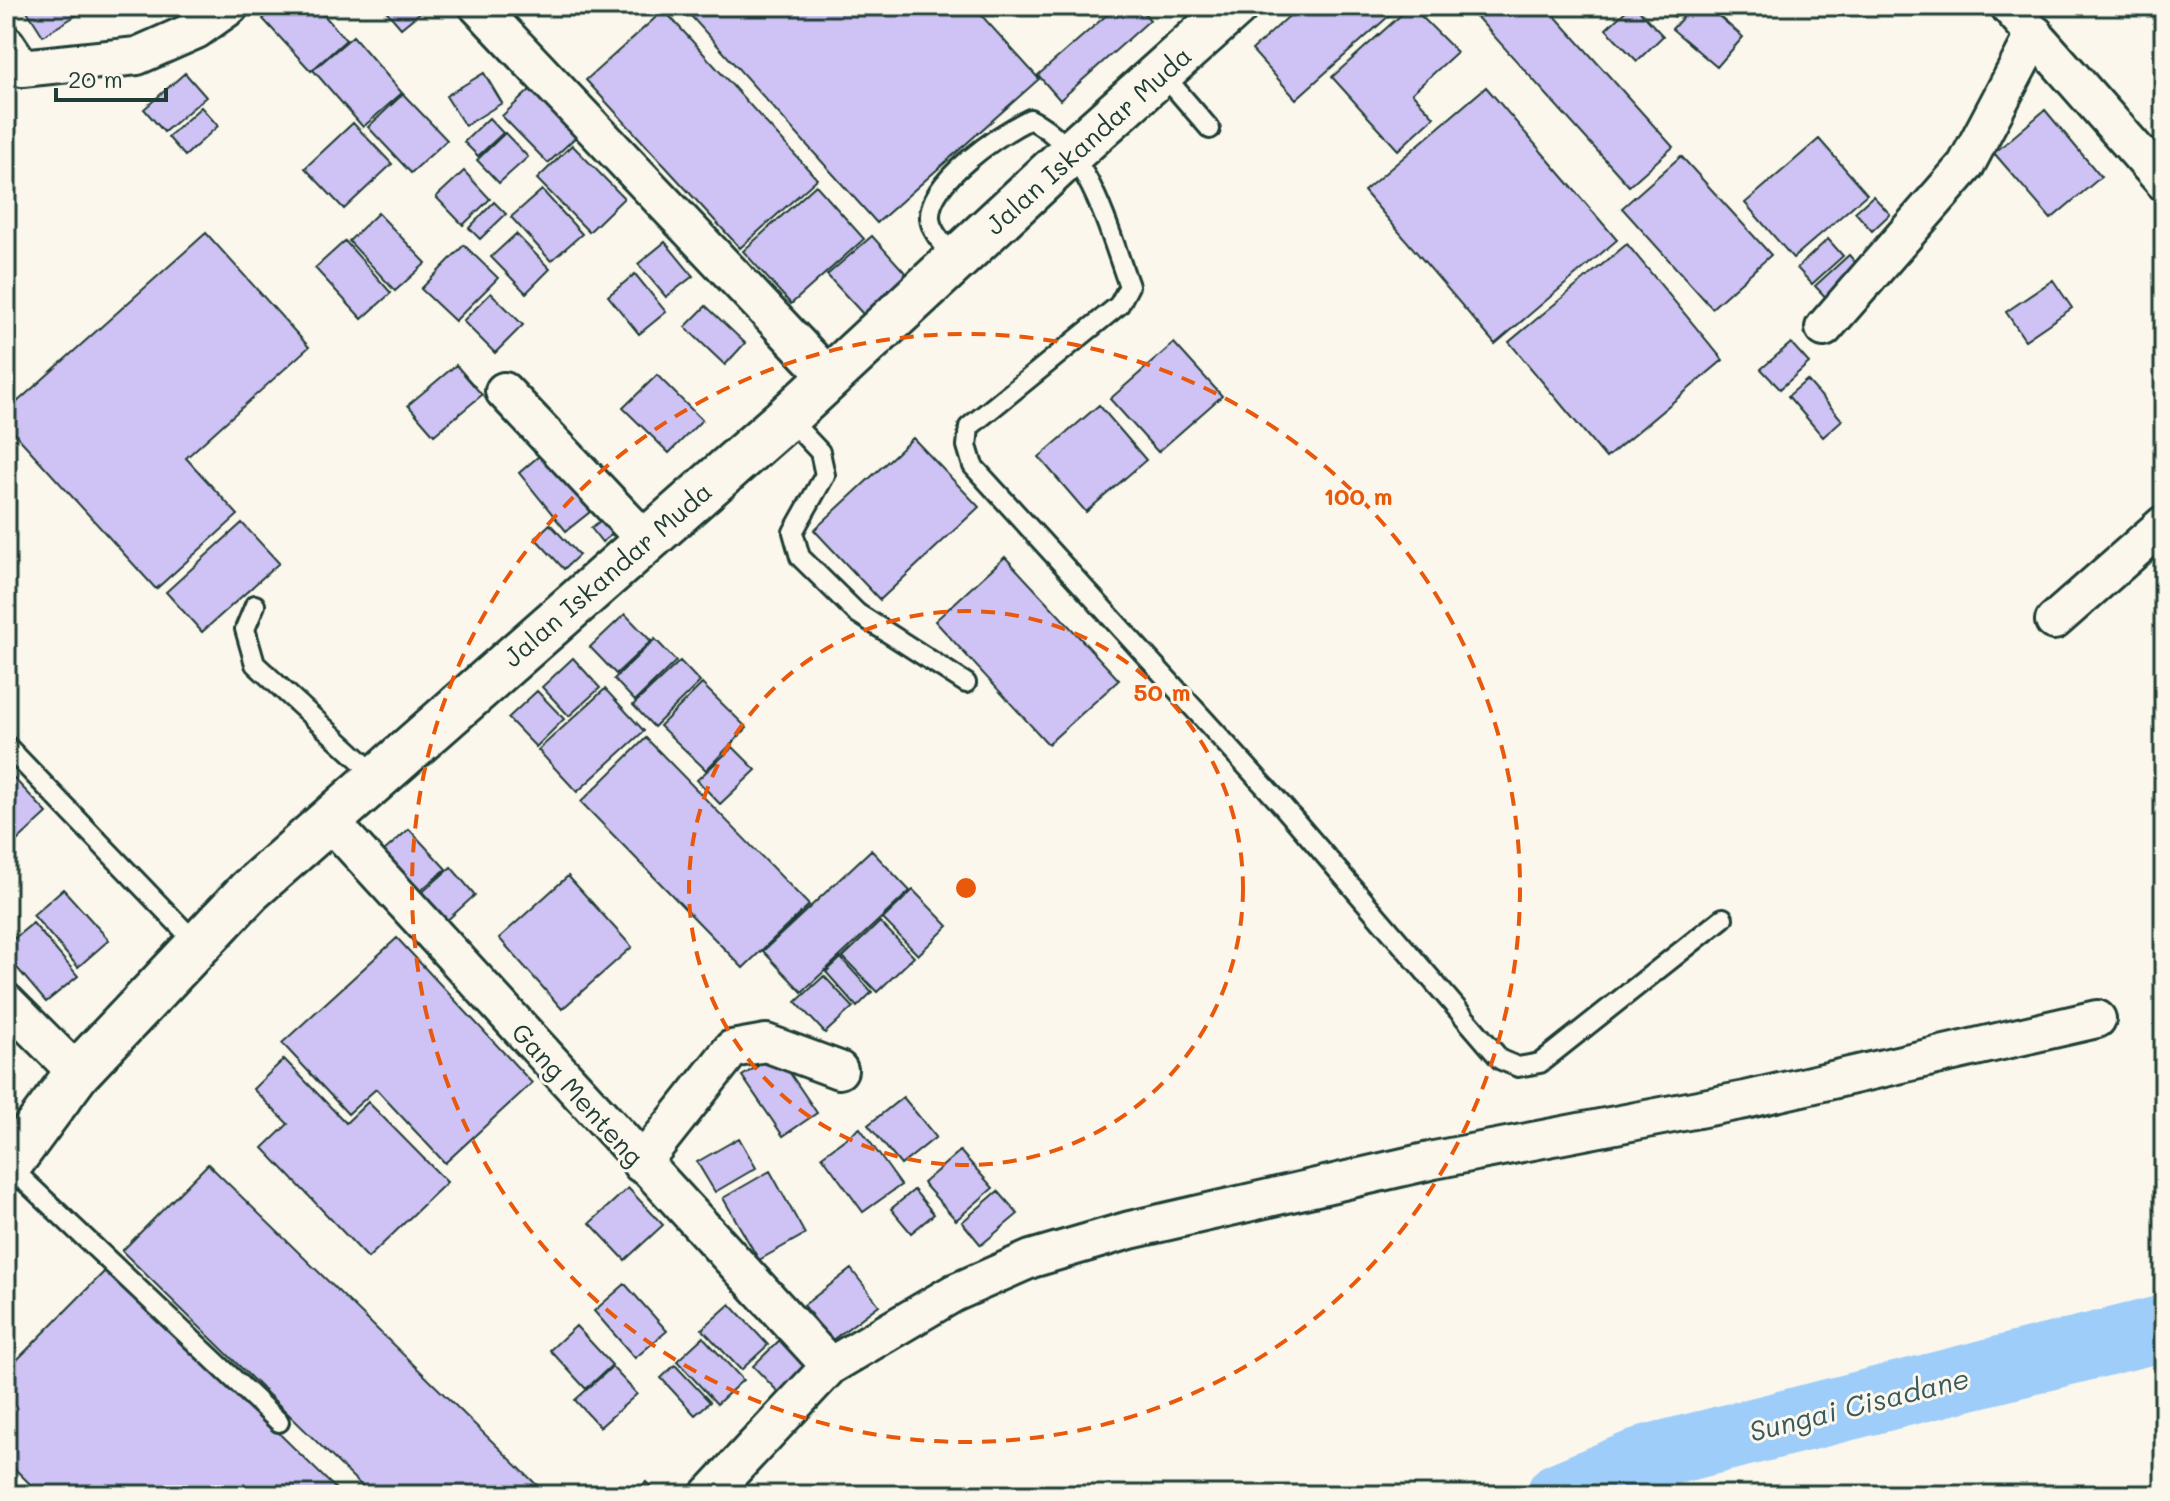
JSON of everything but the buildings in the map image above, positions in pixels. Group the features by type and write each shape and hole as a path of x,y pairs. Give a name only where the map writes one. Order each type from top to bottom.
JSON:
{"street":[{"path":"6,44 22,68 137,56 196,30 230,6"},
{"path":"478,6 829,377"},
{"path":"2009,6 2164,182"},
{"name":"Jalan Iskandar Muda","path":"7,1167 77,1073 249,891 787,417 1161,72 1219,11"},
{"path":"1824,328 1966,165 2035,34"},
{"path":"504,391 645,540"},
{"path":"2054,621 2164,524"},
{"name":"Gang Menteng","path":"329,820 641,1164 830,1366"},
{"path":"6,1002 77,1073"},
{"path":"709,1495 830,1366 954,1293 1031,1259 1130,1230 1434,1160 1745,1100 2097,1019"},
{"path":"641,1164 732,1049 766,1043 839,1070"}],"lane":[{"path":"1161,72 1210,129"},
{"path":"957,260 930,222 931,208 941,186 1003,133 1030,119 1045,127 1070,154 1096,197 1129,286 1119,305 969,427 967,446 973,466 1280,803 1501,1060 1518,1067 1540,1063 1723,918"},
{"path":"787,417 820,452 825,475 793,532 800,557 857,613 966,683"},
{"path":"255,605 245,629 255,664 378,777"},
{"path":"6,745 199,946"},
{"path":"7,1167 279,1422"}],"waterway":[{"name":"Sungai Cisadane","path":"1559,1495 1650,1457 2164,1328"}]}
